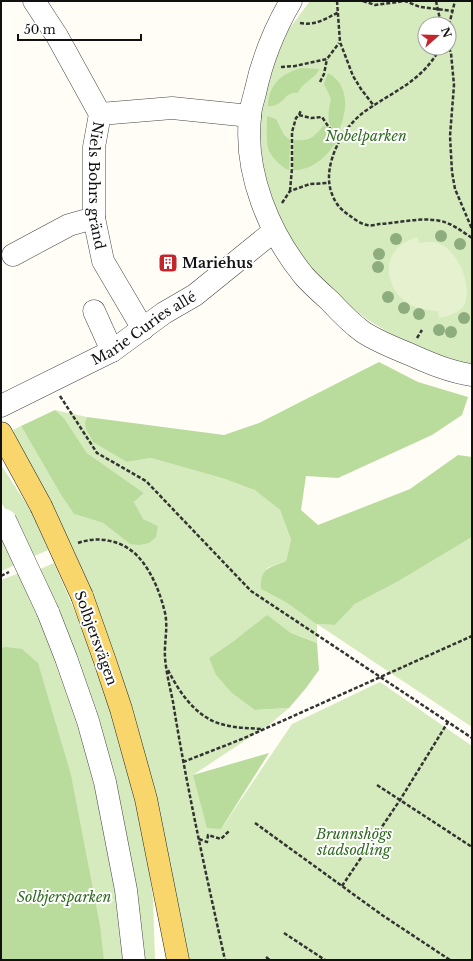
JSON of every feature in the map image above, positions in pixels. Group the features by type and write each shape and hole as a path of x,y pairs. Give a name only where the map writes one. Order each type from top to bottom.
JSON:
{"main road":[{"name":"Solbjersvägen","path":"1,433 41,506 82,596 105,661 121,709 146,800 178,960"},
{"name":"Solbjersvägen","path":"158,855 164,960"}],"street":[{"name":"Niels Bohrs gränd","path":"34,1 57,36 100,114 94,147 94,218 103,261 143,329"},
{"path":"291,1 267,49 250,116 249,138 252,164 257,187 274,231 304,276 346,318 364,332 389,346 424,360 461,373 472,375"},
{"path":"100,114 172,108 250,116"},
{"path":"13,255 69,224 94,218"},
{"name":"Marie Curies allé","path":"1,406 112,350 164,313 195,295 274,231"},
{"path":"94,311 112,350"},
{"path":"3,516 48,612 88,721 105,782 126,890 134,960"}],"path":[{"path":"337,1 340,42 353,76 374,106"},
{"path":"362,1 375,5 405,1 420,7 453,11"},
{"path":"436,1 439,16"},
{"path":"452,16 455,1"},
{"path":"297,23 308,25 318,22 338,12"},
{"path":"320,82 328,59 340,42"},
{"path":"435,56 427,68 412,82 363,113 351,126 336,147 330,164 328,183 335,202 345,213 367,225 413,220 434,220 454,225 472,238"},
{"path":"451,56 454,85 450,136 451,164 455,189 472,229"},
{"path":"261,68 295,66 328,59"},
{"path":"265,210 280,205 290,191 292,168 292,132 296,118 301,110"},
{"path":"299,115 311,118 322,116 329,128 341,139"},
{"path":"290,191 310,184 328,183"},
{"path":"60,395 97,453 146,481 251,591 472,738"},
{"path":"75,544 96,539 110,540 140,559 156,588 164,608 167,621 165,640 167,668 183,762 225,960"},
{"path":"183,762 242,739 472,636"},
{"path":"167,668 178,689 203,715 220,724 263,729"},
{"path":"342,886 400,800 448,722"},
{"path":"377,785 472,847"},
{"path":"256,823 382,915 450,960"},
{"path":"199,839 208,842 208,835 221,839 229,831"},
{"path":"284,933 325,960"},
{"path":"266,957 270,960"}],"green space":[{"name":"Nobelparken","path":"310,1 472,1 472,366 437,355 401,340 368,320 314,275 284,235 263,170 260,141 260,119 263,101 278,50 289,29"},
{"path":"301,68 319,69 316,75 300,89 298,93 289,94 277,105 268,106 271,92 277,81 288,73"},
{"path":"328,73 341,85 344,92 345,108 338,133 331,127 328,118 331,99 324,84"},
{"path":"267,116 276,119 284,135 290,140 289,170 283,167 269,151 267,140"},
{"path":"324,125 337,140 329,152 319,161 307,168 293,170 294,140 311,138"},
{"path":"417,237 419,243 435,242 447,248 458,261 462,269 467,287 467,296 461,309 454,314 439,318 438,311 411,305 398,294 393,287 389,271 393,255 402,244"},
{"path":"379,362 418,382 468,397 462,415 432,435 338,478 306,476 301,510 318,525 410,489 458,455 472,457 472,537 397,582 355,604 335,625 316,624 287,603 261,589 261,582 264,573 270,567 286,561 291,540 280,510 255,490 225,479 151,458 127,462 93,442 86,429 85,422 87,417 224,435 259,423"},
{"name":"Brunnshögs stadsodling","path":"55,410 87,417 85,422 127,462 151,458 225,479 255,489 280,510 291,540 286,561 267,568 261,589 287,603 317,624 317,643 291,633 267,616 209,658 255,710 289,708 270,724 193,775 221,829 292,724 380,682 472,746 472,960 181,960 167,871 43,498 13,430 21,426 61,495 74,514 103,523 130,544 158,526 142,519 134,502 144,493 87,453 64,418"},
{"path":"55,410 64,418 87,453 144,493 134,502 143,519 158,526 156,537 149,543 139,545 130,544 103,523 74,514 61,495 21,426"},
{"path":"1,465 31,511 48,550 30,558 11,518 1,502"},
{"path":"1,530 18,564 1,571"},
{"path":"472,537 472,727 317,624 335,625 355,604 397,582"},
{"path":"54,563 83,630 118,730 142,824 153,898 155,960 140,960 138,924 38,570"},
{"name":"Solbjersparken","path":"22,572 66,658 134,960 1,960 1,580"},
{"path":"267,615 291,633 317,643 319,670 289,708 255,710 232,693 216,675 209,658"},
{"name":"Solbjersparken","path":"6,647 22,649 38,663 71,775 100,926 104,960 1,960 1,648"},
{"path":"269,753 221,829 207,828 193,775"}],"place":[{"name":"Mariehus","path":"168,263"}]}
